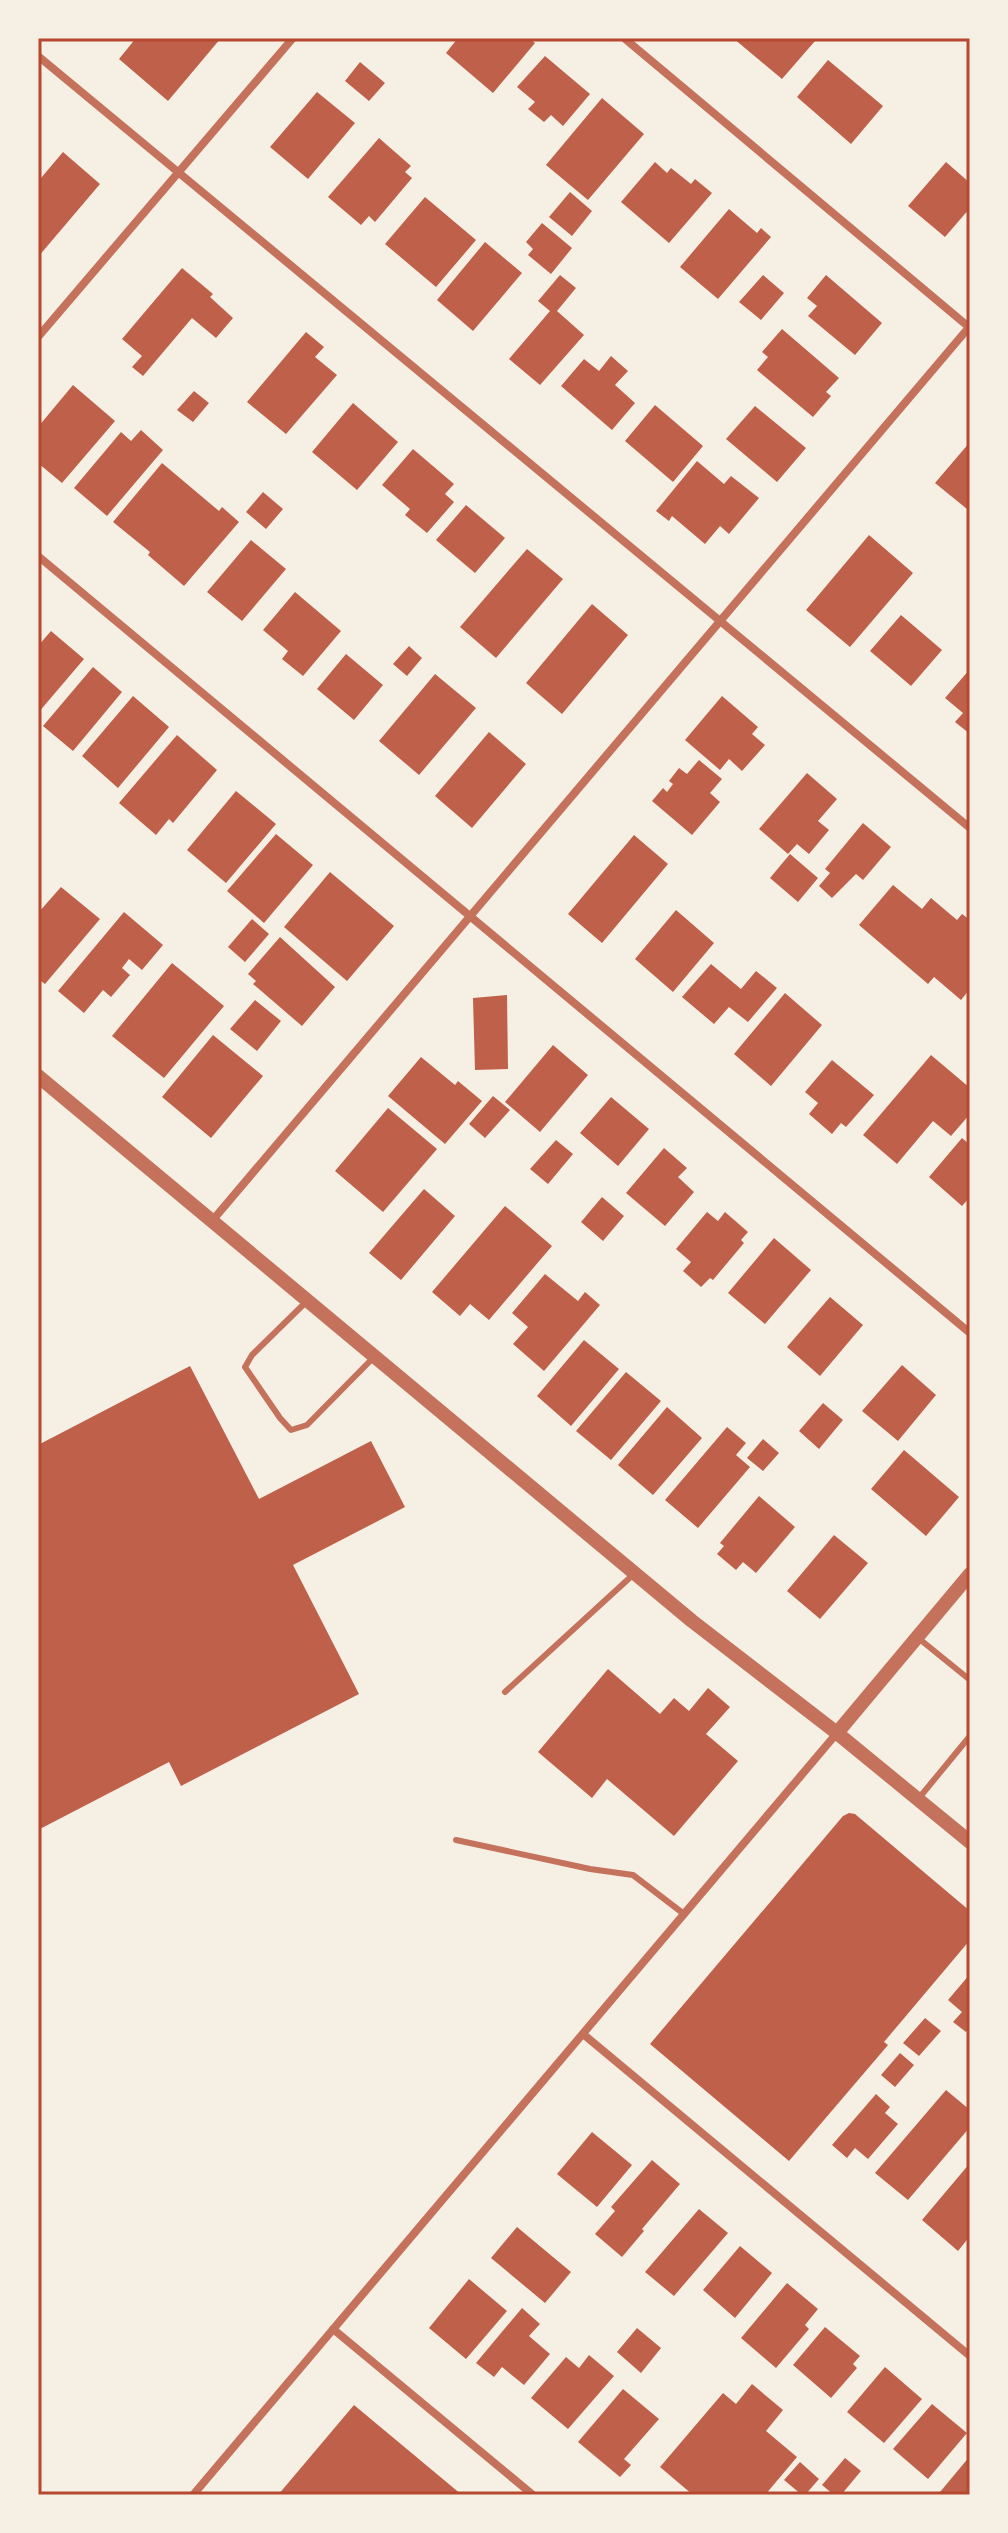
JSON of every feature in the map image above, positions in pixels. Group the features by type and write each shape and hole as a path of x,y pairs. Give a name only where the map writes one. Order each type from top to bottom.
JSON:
{"street":[{"path":"38,337 293,38"},
{"path":"212,1221 970,327 624,38"},
{"path":"38,56 970,828"},
{"path":"38,556 970,1333"},
{"path":"38,1076 748,1666 837,1733 970,1842"},
{"path":"193,2495 970,1574"},
{"path":"583,2034 970,2356"},
{"path":"333,2329 533,2495"}],"lane":[{"path":"307,1301 252,1355 245,1367 291,1430 307,1425 374,1356"},
{"path":"505,1692 635,1573"},
{"path":"917,1637 970,1680"},
{"path":"918,1799 970,1736"},
{"path":"456,1840 590,1869 633,1875 684,1914"}],"building":[{"path":"136,38 221,38 168,101 119,59"},
{"path":"458,38 529,38 535,43 493,93 446,53"},
{"path":"733,38 811,38 815,41 782,79"},
{"path":"545,56 590,94 563,126 551,115 544,122 528,109 535,102 517,87"},
{"path":"828,60 883,106 851,144 797,97"},
{"path":"360,62 385,83 369,101 345,81"},
{"path":"317,92 355,123 308,179 270,147"},
{"path":"602,98 644,134 588,200 546,165"},
{"path":"379,138 411,166 405,172 412,178 375,222 369,216 361,225 328,197"},
{"path":"63,152 100,184 38,257 38,176 41,178"},
{"path":"655,162 667,173 671,168 691,184 695,179 712,193 669,243 621,202"},
{"path":"946,162 970,183 970,208 945,237 908,206"},
{"path":"570,192 592,211 572,236 549,217"},
{"path":"425,197 476,240 436,287 385,244"},
{"path":"729,209 757,233 761,228 771,237 718,299 680,267"},
{"path":"542,223 572,248 551,274 528,255 533,249 526,242"},
{"path":"485,242 522,273 473,331 437,300"},
{"path":"182,268 213,294 210,297 233,318 216,338 192,318 143,376 132,367 142,356 122,339"},
{"path":"560,275 576,288 557,311 584,335 540,385 509,359 550,311 538,301"},
{"path":"763,275 784,293 761,320 739,302"},
{"path":"826,275 882,323 855,355 808,316 817,306 807,298"},
{"path":"782,329 839,378 826,392 831,396 813,417 757,370 768,357 762,352"},
{"path":"306,332 324,347 315,357 337,375 286,434 247,402"},
{"path":"611,356 628,371 615,385 635,403 612,430 561,386 584,359 599,371"},
{"path":"73,385 115,421 62,483 38,463 38,427"},
{"path":"194,391 209,403 193,422 177,410"},
{"path":"353,403 398,442 357,490 312,452"},
{"path":"655,405 703,446 673,482 625,441"},
{"path":"755,406 806,448 777,482 726,439"},
{"path":"141,430 163,450 107,516 74,488 121,432 131,441"},
{"path":"970,442 970,506 967,509 935,483"},
{"path":"413,449 454,484 445,494 454,502 427,533 405,515 410,509 382,485"},
{"path":"697,461 724,484 731,476 759,498 729,534 720,526 705,544 672,516 669,521 656,511"},
{"path":"162,463 219,511 222,507 239,522 184,586 148,555 150,552 113,522"},
{"path":"263,492 283,509 266,529 246,512"},
{"path":"466,505 505,538 475,573 436,540"},
{"path":"869,535 913,573 850,647 806,610"},
{"path":"251,540 286,569 242,621 207,592"},
{"path":"527,549 563,579 496,658 460,627"},
{"path":"295,592 341,631 303,676 282,659 288,651 263,630"},
{"path":"592,604 628,635 562,714 526,683"},
{"path":"901,615 942,650 911,686 870,651"},
{"path":"51,631 84,659 38,713 38,646"},
{"path":"409,646 422,658 407,676 393,664"},
{"path":"346,654 383,685 354,720 317,689"},
{"path":"93,667 122,692 73,751 43,726"},
{"path":"970,669 970,734 955,722 963,713 945,698"},
{"path":"435,674 476,708 419,775 379,741"},
{"path":"133,696 169,727 118,788 82,756"},
{"path":"722,696 758,727 752,734 765,745 742,771 729,759 720,770 685,740"},
{"path":"489,732 526,764 472,828 435,796"},
{"path":"177,735 217,770 173,823 169,819 156,835 119,803"},
{"path":"699,760 722,779 710,793 720,802 692,835 652,801 663,788 667,792 673,784 669,781 679,768 687,774"},
{"path":"807,773 837,799 818,821 829,830 809,854 797,844 788,854 759,829"},
{"path":"236,791 276,824 226,883 187,850"},
{"path":"863,823 891,847 863,880 856,874 832,898 819,886 830,873 825,869"},
{"path":"276,834 313,865 264,923 227,891"},
{"path":"634,835 668,864 602,943 568,914"},
{"path":"790,854 818,878 798,902 770,878"},
{"path":"330,872 394,926 347,981 284,927"},
{"path":"893,885 922,909 931,898 957,920 962,914 970,920 970,989 961,1000 934,977 928,984 859,925"},
{"path":"61,887 100,919 45,984 38,979 38,913"},
{"path":"676,910 714,943 673,992 635,959"},
{"path":"124,912 163,945 142,970 129,959 122,968 130,975 111,997 103,990 84,1013 58,991"},
{"path":"252,919 269,934 245,962 228,947"},
{"path":"280,937 335,987 302,1026 253,984 256,981 248,974"},
{"path":"172,963 224,1006 164,1078 112,1036"},
{"path":"711,964 741,989 756,971 777,988 748,1022 729,1007 714,1024 682,997"},
{"path":"785,993 822,1025 771,1086 734,1054"},
{"path":"507,995 508,1069 475,1070 473,998"},
{"path":"255,1000 281,1021 257,1051 230,1029"},
{"path":"213,1035 263,1076 211,1138 162,1097"},
{"path":"553,1045 588,1075 540,1132 505,1102"},
{"path":"931,1055 970,1088 970,1114 951,1136 933,1121 897,1164 863,1135"},
{"path":"421,1057 455,1085 458,1081 482,1101 445,1144 388,1096"},
{"path":"832,1060 874,1095 846,1127 841,1123 832,1134 809,1114 818,1103 805,1092"},
{"path":"493,1096 510,1110 485,1138 469,1124"},
{"path":"611,1097 649,1129 618,1166 580,1133"},
{"path":"388,1108 437,1149 383,1212 335,1171"},
{"path":"962,1138 970,1145 970,1197 962,1206 929,1177"},
{"path":"556,1140 573,1154 548,1184 530,1169"},
{"path":"664,1148 687,1168 678,1177 694,1192 665,1226 626,1193"},
{"path":"424,1189 455,1216 401,1280 369,1253"},
{"path":"602,1197 624,1216 603,1241 581,1222"},
{"path":"505,1206 552,1246 489,1320 470,1304 460,1316 432,1292"},
{"path":"707,1212 718,1221 725,1212 748,1232 741,1240 744,1243 713,1280 710,1278 701,1287 683,1271 691,1262 676,1249"},
{"path":"774,1238 811,1270 765,1324 728,1293"},
{"path":"545,1274 578,1301 585,1292 600,1305 544,1371 513,1344 528,1327 512,1313"},
{"path":"830,1297 863,1325 820,1376 787,1347"},
{"path":"584,1340 619,1369 571,1426 537,1396"},
{"path":"902,1365 936,1395 898,1441 862,1411"},
{"path":"190,1366 259,1499 371,1441 405,1507 293,1565 359,1694 181,1786 169,1762 38,1830 38,1445"},
{"path":"626,1372 661,1401 611,1460 576,1431"},
{"path":"823,1403 843,1420 819,1449 799,1431"},
{"path":"667,1407 702,1438 653,1495 618,1465"},
{"path":"727,1427 746,1443 736,1455 750,1467 698,1528 665,1500"},
{"path":"763,1439 779,1453 763,1471 747,1458"},
{"path":"904,1450 959,1497 926,1536 871,1489"},
{"path":"759,1496 795,1527 756,1573 743,1562 736,1570 717,1554 724,1546 720,1543"},
{"path":"834,1535 868,1563 820,1619 787,1591"},
{"path":"608,1669 660,1714 674,1698 689,1711 708,1688 730,1707 706,1734 738,1761 674,1836 607,1779 592,1798 538,1752"},
{"path":"855,1814 970,1911 970,1940 884,2042 888,2045 789,2161 650,2044 843,1816"},
{"path":"970,1974 970,2027 966,2032 953,2022 962,2012 948,2000"},
{"path":"925,2018 941,2031 919,2056 903,2043"},
{"path":"900,2053 914,2065 895,2087 881,2075"},
{"path":"946,2090 970,2110 970,2127 908,2200 875,2173"},
{"path":"876,2094 890,2107 885,2113 898,2124 868,2159 855,2148 847,2158 832,2145"},
{"path":"592,2132 632,2165 597,2207 557,2174"},
{"path":"652,2160 680,2184 622,2257 595,2234 615,2211 611,2207"},
{"path":"970,2163 970,2236 958,2251 922,2220"},
{"path":"699,2209 728,2233 674,2296 645,2272"},
{"path":"517,2227 571,2272 545,2303 491,2258"},
{"path":"740,2246 772,2273 735,2318 703,2290"},
{"path":"469,2279 507,2311 466,2359 429,2328"},
{"path":"787,2283 818,2309 805,2325 809,2329 776,2368 741,2338"},
{"path":"522,2308 540,2324 529,2336 550,2354 524,2385 502,2367 494,2377 476,2363"},
{"path":"825,2327 860,2356 853,2364 857,2368 831,2398 793,2365"},
{"path":"637,2328 661,2348 641,2373 617,2352"},
{"path":"589,2355 614,2376 568,2429 531,2398 566,2357 579,2368"},
{"path":"885,2367 922,2399 884,2443 847,2412"},
{"path":"752,2384 783,2410 766,2431 797,2457 765,2495 693,2495 660,2467 723,2393 736,2404"},
{"path":"623,2389 659,2419 624,2459 631,2465 620,2477 578,2442"},
{"path":"932,2404 967,2433 928,2479 893,2449"},
{"path":"354,2405 462,2495 278,2495"},
{"path":"970,2456 970,2495 943,2495 940,2492"},
{"path":"845,2458 861,2471 841,2495 834,2495 822,2485"},
{"path":"800,2462 819,2479 805,2495 784,2480"}]}
